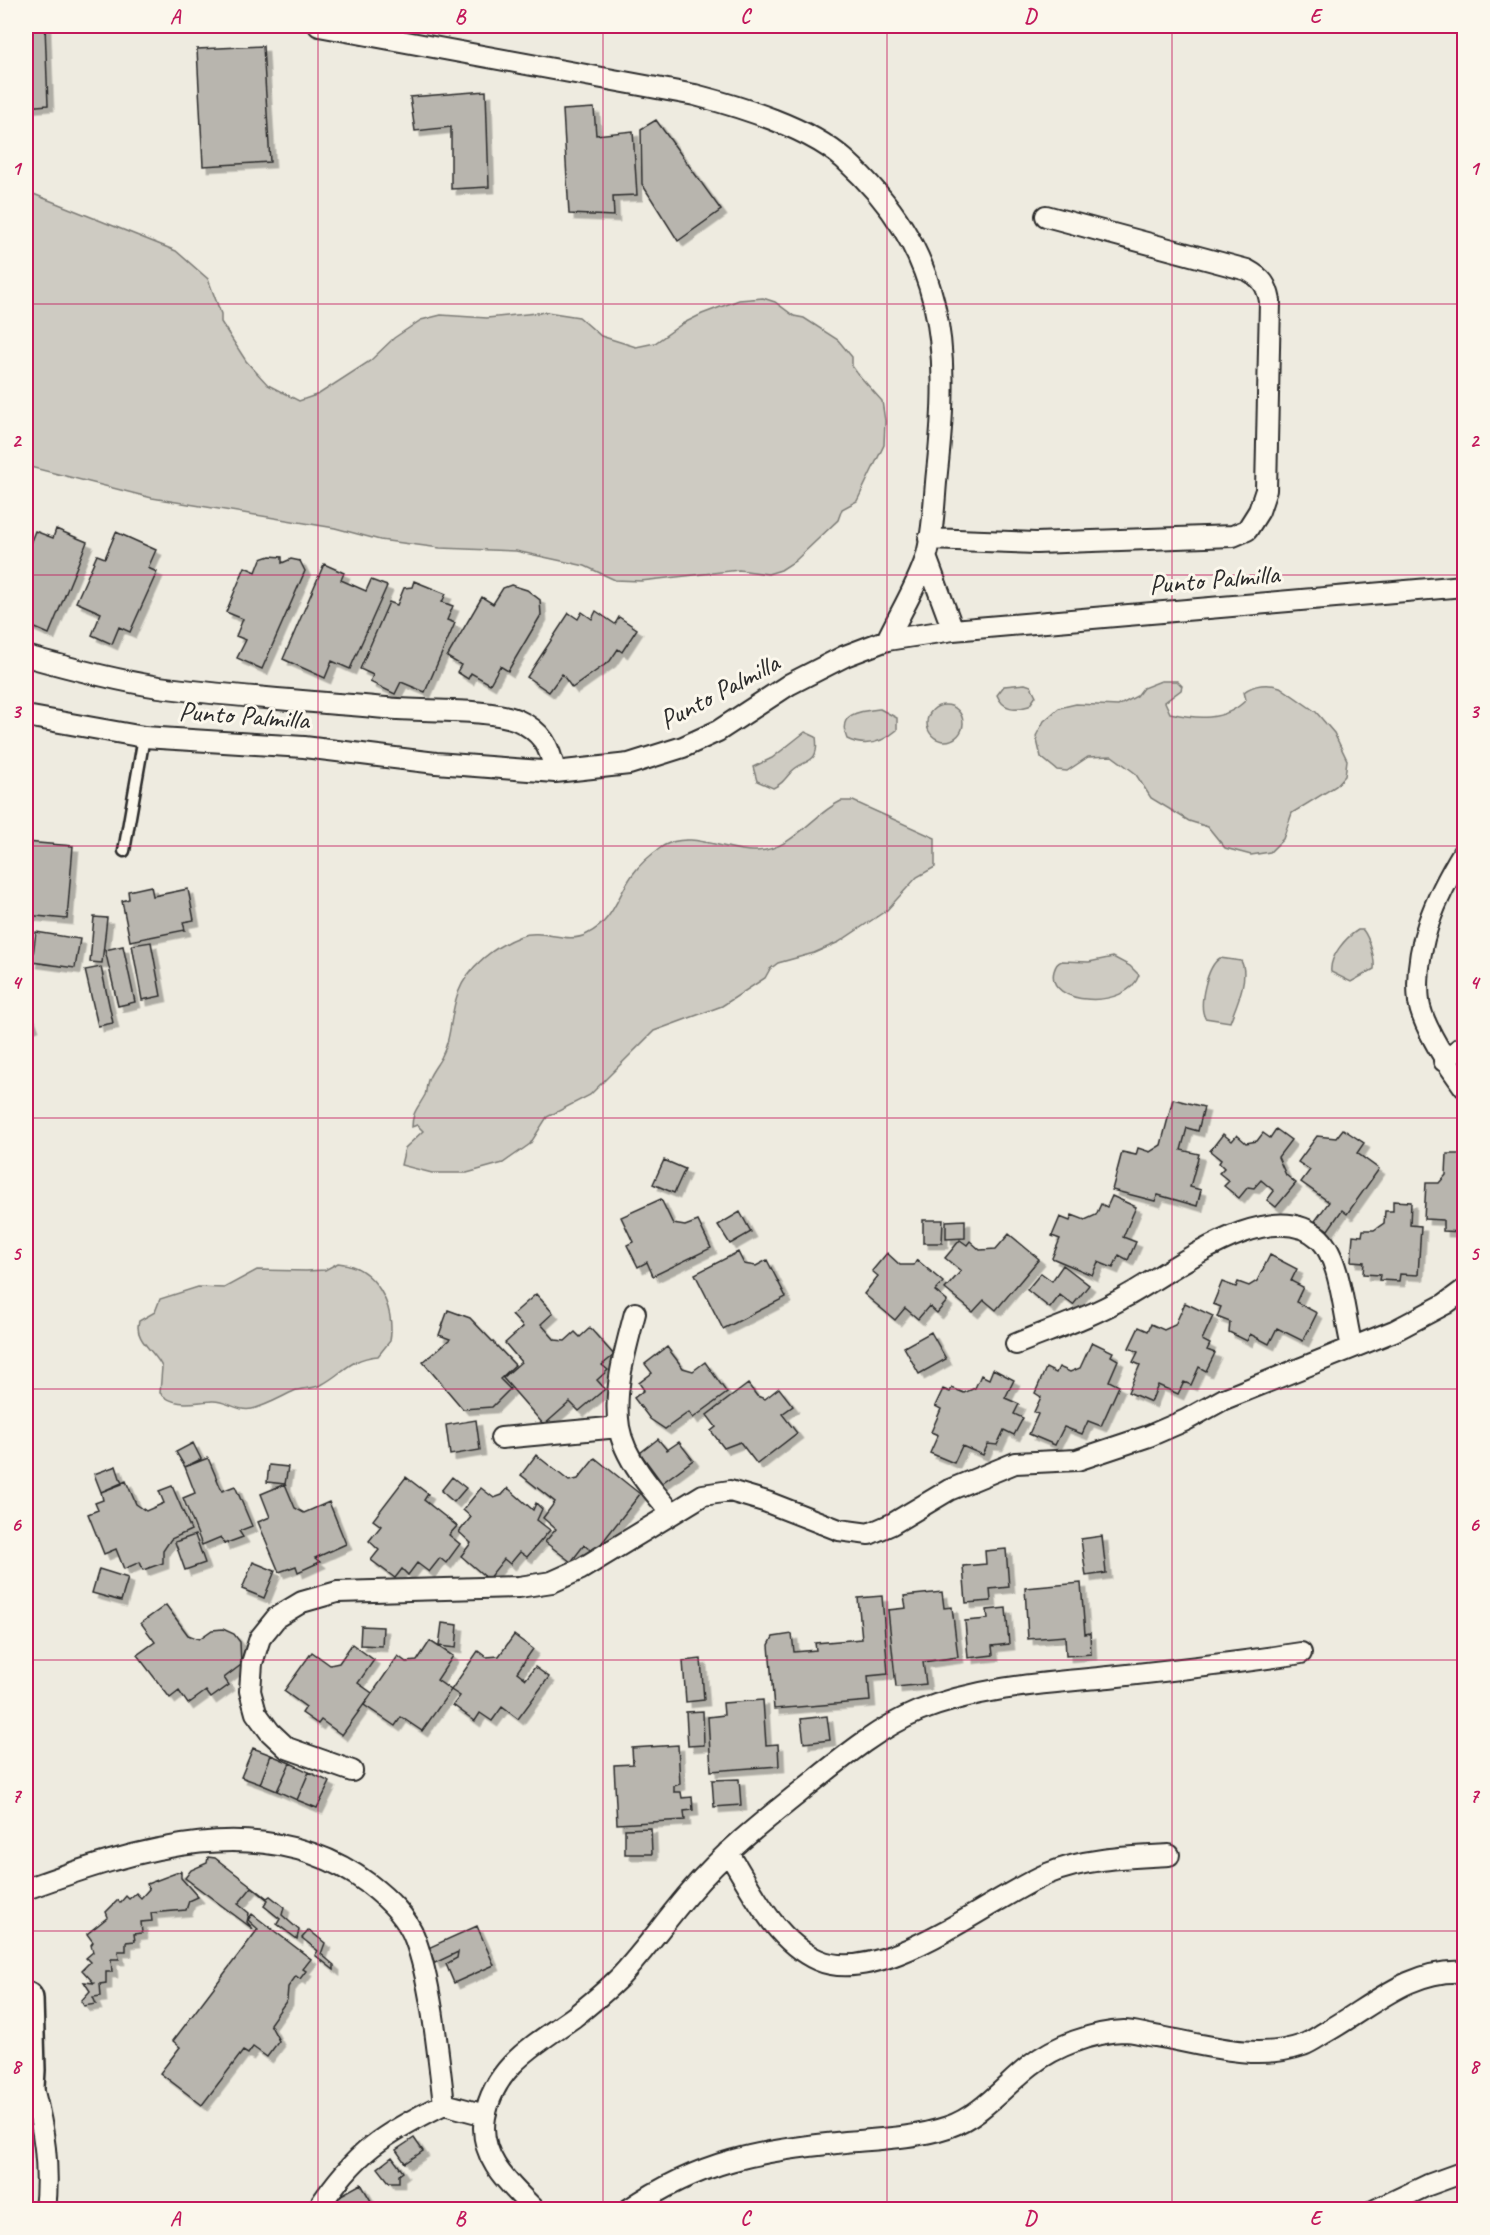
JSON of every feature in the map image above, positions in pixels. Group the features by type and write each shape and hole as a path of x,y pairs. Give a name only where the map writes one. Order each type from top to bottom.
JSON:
{"highway":[{"path":"26,1999 28,2070 26,2104"}],"street":[{"path":"319,26 351,29 695,95 750,110 800,132 843,158 888,207 910,239 938,310 941,340 942,425 927,548 887,640"},
{"path":"927,548 1233,536 1247,530 1259,511 1266,490 1268,455 1270,301 1267,285 1247,270 1047,216"},
{"path":"927,548 953,630"},
{"name":"Punto Palmilla","path":"26,716 144,737 304,747 436,763 555,772 629,764 683,747 718,730 790,684 845,656 887,640 953,630 1464,586"},
{"path":"26,656 103,676 159,687 397,710 496,715 515,719 539,734 550,747 555,772"},
{"path":"1464,851 1439,892 1421,944 1419,1004 1444,1060 1464,1087"},
{"path":"1444,1060 1464,1045"},
{"path":"1016,1344 1065,1326 1126,1297 1221,1242 1248,1230 1288,1226 1305,1230 1319,1239 1332,1256 1352,1347"},
{"path":"352,1771 287,1748 270,1732 256,1713 250,1691 252,1663 260,1638 277,1617 302,1602 337,1592 519,1587 552,1582 581,1569 703,1495 730,1491 767,1502 839,1530 869,1534 892,1524 949,1490 1015,1463 1077,1460 1109,1451 1186,1420 1224,1399 1394,1331 1464,1290"},
{"path":"635,1313 624,1358 619,1427 633,1461 651,1488 672,1512"},
{"path":"501,1438 619,1427"},
{"path":"535,2210 494,2165 486,2146 485,2115 501,2077 515,2060 575,2016 618,1978 659,1932 690,1891 728,1852 863,1740 918,1712 973,1695 1015,1686 1232,1664 1301,1653"},
{"path":"26,1889 86,1867 138,1852 211,1840 279,1846 309,1853 355,1874 390,1901 415,1937 434,2032 444,2104"},
{"path":"728,1852 774,1924 799,1947 818,1960 844,1965 879,1961 914,1947 1048,1873 1082,1863 1169,1855"},
{"path":"628,2210 656,2191 700,2169 738,2158 788,2148 913,2136 950,2127 992,2100 1032,2063 1077,2040 1124,2031 1220,2050 1261,2052 1303,2045 1347,2020 1382,1994 1413,1980 1453,1971 1464,1972"},
{"path":"28,2070 43,2125 48,2164 45,2210"},
{"path":"316,2210 344,2172 374,2143 444,2104 485,2115"},
{"path":"1375,2210 1428,2184 1464,2172"}],"lane":[{"path":"124,851 144,737"}],"shaded area":[{"path":"26,191 176,251 208,279 221,314 221,322 246,361 268,385 299,401 319,394 370,361 394,338 421,320 441,315 487,318 547,312 579,317 601,336 636,347 655,343 682,324 702,314 739,300 763,298 775,302 794,316 804,318 838,340 852,357 852,366 882,401 885,421 884,445 857,501 842,509 838,520 795,561 781,570 768,574 739,570 641,581 615,580 585,566 516,551 440,548 380,540 335,528 152,498 26,466"},
{"path":"1161,681 1177,681 1182,686 1181,690 1165,702 1170,713 1190,717 1210,717 1229,712 1246,700 1244,692 1252,687 1271,685 1280,687 1316,712 1334,733 1347,760 1345,776 1336,786 1292,813 1283,839 1270,852 1251,855 1225,848 1208,827 1189,821 1151,798 1135,773 1112,756 1088,757 1067,771 1057,770 1041,757 1036,736 1044,721 1059,708 1076,704 1118,706 1137,696 1143,688"},
{"path":"1025,684 1031,686 1036,696 1029,706 1010,708 1003,704 997,695 1004,686"},
{"path":"945,705 958,710 963,723 958,736 945,741 932,736 927,723 932,710"},
{"path":"880,709 897,718 897,730 874,743 867,744 847,739 844,730 847,719 858,713"},
{"path":"805,732 816,737 816,753 813,757 773,788 757,781 753,767 772,758"},
{"path":"841,801 853,801 935,838 935,867 917,877 887,910 839,942 814,953 778,963 770,969 765,978 722,1006 654,1031 590,1095 547,1117 530,1144 503,1163 467,1173 432,1173 401,1165 405,1148 423,1131 417,1125 412,1127 413,1118 425,1095 428,1080 445,1050 458,993 468,974 492,951 529,934 571,938 596,929 609,915 636,870 663,846 674,841 697,841 745,851 770,849 792,838 830,807"},
{"path":"1358,930 1363,930 1368,938 1374,969 1351,982 1331,972 1331,966 1339,948"},
{"path":"1113,957 1130,966 1139,975 1132,987 1119,994 1104,999 1074,997 1062,991 1055,982 1054,971 1058,963 1062,961 1089,962"},
{"path":"1220,958 1241,961 1243,967 1243,983 1230,1022 1205,1018 1203,1012 1205,986 1211,969"},
{"path":"338,1263 363,1272 380,1290 386,1302 390,1314 390,1341 378,1356 353,1363 321,1385 294,1391 252,1409 241,1409 217,1401 191,1403 172,1401 160,1393 162,1367 142,1340 138,1328 139,1321 155,1312 160,1299 198,1287 224,1288 257,1270 325,1270"}],"building":[{"path":"26,26 45,26 48,105 26,107"},
{"path":"263,46 270,162 203,166 197,49"},
{"path":"486,91 489,187 451,189 451,127 415,131 410,97"},
{"path":"594,108 596,135 633,131 637,195 613,196 614,216 569,214 563,110"},
{"path":"656,120 721,210 678,241 642,184 641,129"},
{"path":"56,529 87,542 49,634 26,624 26,545 29,546 35,531 53,538"},
{"path":"116,532 156,550 148,568 157,572 130,632 119,627 112,644 92,635 101,613 76,602 97,555 105,558"},
{"path":"270,556 282,557 282,563 291,559 300,561 305,571 262,669 237,658 246,640 236,636 243,619 226,612 245,567 256,572 261,559"},
{"path":"324,564 344,573 341,580 366,591 371,580 387,586 350,669 332,661 325,678 283,659"},
{"path":"414,581 446,594 442,602 453,606 447,620 455,623 425,692 401,682 395,694 370,682 373,675 360,669 389,602 397,605 404,588 412,587"},
{"path":"511,585 527,590 540,600 541,615 508,671 500,666 490,684 471,673 468,679 457,672 461,665 447,657 482,597 493,604 503,588"},
{"path":"596,611 615,624 619,617 637,629 622,652 618,649 610,661 572,688 562,674 549,692 527,677 569,613 578,619 582,612 592,619"},
{"path":"26,842 73,846 67,919 26,915"},
{"path":"151,886 153,896 188,889 194,920 183,922 185,930 130,941 122,901 129,899 128,891"},
{"path":"94,917 107,918 102,963 90,962"},
{"path":"36,932 80,939 75,968 32,962"},
{"path":"151,942 161,996 142,1000 132,945"},
{"path":"123,946 135,1002 118,1006 105,950"},
{"path":"101,967 113,1023 98,1026 85,970"},
{"path":"26,1006 33,1025 26,1028"},
{"path":"1173,1099 1204,1107 1198,1131 1187,1128 1181,1150 1199,1154 1190,1187 1201,1190 1197,1206 1158,1195 1155,1201 1112,1190 1122,1152 1136,1155 1138,1148 1150,1152 1161,1145"},
{"path":"1276,1129 1291,1140 1278,1157 1286,1175 1296,1183 1276,1207 1267,1200 1274,1191 1261,1180 1254,1188 1248,1187 1239,1198 1224,1186 1229,1181 1219,1173 1224,1168 1219,1163 1221,1160 1210,1151 1223,1134 1232,1141 1237,1135 1246,1143 1257,1141 1263,1133 1270,1138"},
{"path":"1343,1129 1364,1143 1357,1153 1379,1169 1347,1214 1342,1210 1328,1230 1315,1221 1329,1202 1301,1182 1310,1170 1298,1162 1317,1136 1336,1138"},
{"path":"1447,1154 1464,1154 1463,1232 1443,1231 1443,1220 1424,1219 1426,1183 1439,1183 1446,1175"},
{"path":"664,1160 685,1169 674,1193 653,1184"},
{"path":"1112,1196 1136,1207 1123,1237 1136,1242 1128,1260 1119,1255 1113,1268 1098,1262 1092,1275 1052,1258 1060,1239 1052,1236 1060,1217 1070,1221 1072,1215 1085,1220 1096,1215 1101,1204 1107,1207"},
{"path":"661,1199 673,1224 685,1226 698,1221 711,1248 653,1276 647,1262 638,1267 627,1245 633,1242 621,1217"},
{"path":"1393,1201 1411,1202 1410,1225 1421,1226 1418,1275 1400,1274 1399,1281 1379,1280 1380,1275 1363,1274 1364,1262 1351,1261 1353,1235 1362,1236 1363,1230 1374,1230 1384,1223 1385,1211 1393,1211"},
{"path":"740,1212 751,1232 730,1244 718,1225"},
{"path":"923,1220 943,1220 942,1243 923,1243"},
{"path":"965,1220 965,1238 946,1239 946,1221"},
{"path":"1009,1234 1039,1259 996,1310 984,1300 973,1312 945,1289 961,1271 945,1258 960,1240 967,1245 970,1241 980,1250 996,1249"},
{"path":"738,1252 744,1264 756,1266 767,1260 786,1297 723,1329 695,1274"},
{"path":"887,1253 900,1265 914,1265 917,1260 943,1282 935,1291 947,1301 937,1313 929,1306 918,1319 905,1308 895,1320 864,1294 878,1276 872,1271"},
{"path":"1270,1255 1297,1269 1291,1281 1303,1287 1296,1302 1317,1313 1303,1341 1277,1328 1269,1344 1250,1334 1247,1341 1229,1332 1230,1322 1217,1317 1221,1307 1213,1304 1222,1282 1236,1287 1238,1282 1249,1286 1257,1281"},
{"path":"1063,1265 1089,1285 1073,1305 1060,1295 1050,1308 1027,1290 1041,1273 1052,1281"},
{"path":"536,1294 553,1313 541,1324 555,1340 565,1341 575,1332 580,1337 590,1328 614,1355 602,1365 608,1370 597,1380 605,1389 579,1411 570,1402 544,1425 503,1378 521,1362 505,1343 523,1327 512,1315"},
{"path":"1185,1303 1213,1316 1202,1340 1210,1344 1207,1350 1215,1353 1206,1371 1199,1367 1191,1385 1184,1382 1178,1394 1158,1385 1151,1402 1128,1392 1140,1365 1133,1362 1138,1352 1129,1348 1139,1327 1148,1331 1151,1324 1164,1330 1175,1325"},
{"path":"448,1310 470,1318 515,1365 500,1379 510,1389 492,1407 463,1409 423,1362 450,1339 439,1335"},
{"path":"931,1332 946,1359 919,1374 904,1347"},
{"path":"1092,1342 1113,1352 1111,1356 1118,1360 1109,1381 1119,1386 1101,1426 1088,1421 1082,1434 1064,1427 1055,1445 1029,1434 1038,1414 1034,1412 1041,1397 1035,1393 1046,1368 1056,1373 1059,1367 1070,1372 1080,1368"},
{"path":"667,1347 683,1368 693,1371 705,1362 727,1393 693,1418 689,1412 665,1429 650,1419 634,1398 644,1390 639,1383 652,1373 645,1364"},
{"path":"993,1369 1014,1380 1005,1398 1019,1404 1014,1414 1023,1418 1014,1435 1004,1430 997,1445 988,1444 983,1455 962,1446 954,1463 930,1453 938,1435 931,1432 941,1409 935,1406 943,1389 950,1392 952,1388 964,1393 975,1388 981,1375 989,1379"},
{"path":"748,1384 757,1396 765,1399 779,1388 793,1406 782,1414 797,1433 757,1464 740,1442 724,1448 711,1431 716,1427 707,1415"},
{"path":"476,1420 480,1450 450,1455 446,1425"},
{"path":"658,1439 667,1450 679,1442 693,1460 662,1483 640,1453"},
{"path":"193,1443 201,1459 185,1467 176,1452"},
{"path":"536,1455 569,1481 578,1479 595,1458 640,1494 594,1553 584,1545 571,1562 545,1542 556,1529 543,1518 555,1502 521,1475"},
{"path":"208,1458 222,1491 235,1486 252,1526 239,1531 243,1537 224,1544 221,1537 202,1545 183,1498 195,1493 185,1467"},
{"path":"269,1465 288,1467 285,1484 267,1482"},
{"path":"116,1466 122,1484 101,1492 94,1474"},
{"path":"406,1477 428,1494 424,1500 457,1526 449,1535 460,1544 446,1563 440,1558 429,1572 417,1563 408,1575 402,1569 395,1578 371,1560 379,1550 369,1541 381,1526 373,1520"},
{"path":"452,1477 466,1488 454,1502 441,1491"},
{"path":"126,1481 136,1504 146,1511 164,1503 159,1491 172,1486 191,1530 171,1539 163,1551 163,1563 143,1570 140,1562 124,1569 116,1549 104,1554 88,1514 98,1510 95,1503 103,1500 101,1492"},
{"path":"285,1484 295,1508 304,1513 329,1502 346,1544 315,1558 320,1562 298,1572 296,1566 279,1572 258,1522 270,1517 261,1494"},
{"path":"481,1488 494,1498 502,1495 508,1488 533,1510 536,1503 542,1509 537,1520 550,1530 527,1557 520,1552 510,1564 504,1559 488,1579 461,1556 471,1543 459,1532 471,1517 463,1510"},
{"path":"195,1535 205,1563 185,1570 175,1542"},
{"path":"1102,1536 1106,1573 1086,1576 1081,1539"},
{"path":"1006,1549 1009,1587 990,1589 991,1601 966,1603 963,1566 986,1564 985,1551"},
{"path":"253,1562 275,1571 264,1598 242,1589"},
{"path":"99,1569 128,1578 121,1601 92,1593"},
{"path":"1081,1583 1085,1634 1090,1633 1091,1654 1066,1656 1065,1636 1028,1639 1025,1588"},
{"path":"942,1592 944,1608 952,1607 958,1657 923,1662 926,1684 896,1687 888,1610 906,1608 904,1596"},
{"path":"882,1596 888,1674 868,1676 870,1701 774,1709 769,1645 773,1637 792,1634 794,1652 816,1650 815,1643 862,1639 858,1598"},
{"path":"166,1605 188,1635 199,1639 212,1630 223,1629 234,1634 240,1642 241,1665 224,1678 229,1685 211,1698 206,1691 188,1704 179,1691 170,1698 137,1655 155,1642 141,1623"},
{"path":"1006,1608 1009,1644 992,1646 993,1655 968,1658 965,1621 988,1619 987,1610"},
{"path":"442,1623 458,1625 456,1648 439,1646"},
{"path":"361,1626 383,1627 382,1646 360,1645"},
{"path":"514,1635 533,1649 517,1672 526,1679 535,1667 549,1677 518,1719 502,1707 492,1721 480,1713 475,1721 453,1705 460,1696 451,1690 478,1651 486,1657 499,1656"},
{"path":"430,1641 453,1656 437,1680 451,1690 422,1731 401,1717 395,1726 364,1705 398,1656 406,1662 417,1661"},
{"path":"352,1644 374,1660 358,1683 372,1693 342,1735 321,1720 318,1724 302,1713 306,1707 284,1691 312,1652 330,1665 339,1663"},
{"path":"701,1659 704,1700 686,1702 683,1661"},
{"path":"763,1700 766,1745 778,1744 779,1766 711,1771 708,1717 724,1715 723,1703"},
{"path":"703,1711 704,1745 688,1746 686,1712"},
{"path":"827,1716 830,1740 804,1743 801,1719"},
{"path":"678,1745 680,1784 674,1786 674,1792 681,1792 682,1798 692,1797 693,1810 684,1811 685,1820 617,1824 614,1765 633,1764 632,1748"},
{"path":"253,1748 271,1755 260,1784 241,1777"},
{"path":"271,1755 290,1763 277,1791 260,1784"},
{"path":"290,1763 309,1772 297,1800 277,1791"},
{"path":"309,1772 330,1782 317,1808 297,1800"},
{"path":"739,1779 741,1805 714,1807 712,1780"},
{"path":"651,1828 652,1854 625,1854 625,1829"},
{"path":"208,1857 215,1858 267,1898 270,1896 284,1907 282,1915 299,1930 297,1939 277,1924 280,1919 264,1906 268,1900 252,1887 238,1904 249,1913 247,1922 253,1929 185,1878 191,1870 207,1863"},
{"path":"181,1871 181,1878 198,1897 189,1901 186,1910 151,1913 152,1921 141,1922 142,1933 134,1934 135,1941 126,1942 126,1951 118,1951 119,1959 111,1959 112,1972 106,1972 106,1983 100,1984 101,1996 93,1997 96,2004 84,2006 81,2001 90,1991 84,1982 94,1983 82,1970 90,1962 86,1958 93,1952 91,1945 93,1942 87,1934 108,1917 106,1912 118,1900 120,1903 126,1896 129,1899 136,1893 141,1898 149,1889 147,1884"},
{"path":"252,1914 311,1959 303,1969 306,1971 300,1979 296,1976 288,1987 287,2000 270,2024 279,2041 267,2057 253,2047 248,2054 243,2051 202,2105 160,2073 180,2047 173,2041 258,1929 248,1920"},
{"path":"477,1926 494,1965 454,1983 446,1964 457,1958 458,1952 435,1963 428,1948"},
{"path":"309,1930 325,1943 321,1954 334,1965 334,1970 315,1955 318,1951 302,1938"},
{"path":"414,2138 423,2151 405,2163 396,2150"},
{"path":"392,2157 403,2172 399,2175 399,2182 389,2182 378,2168"},
{"path":"361,2184 371,2201 356,2210 341,2210 334,2199"}]}
